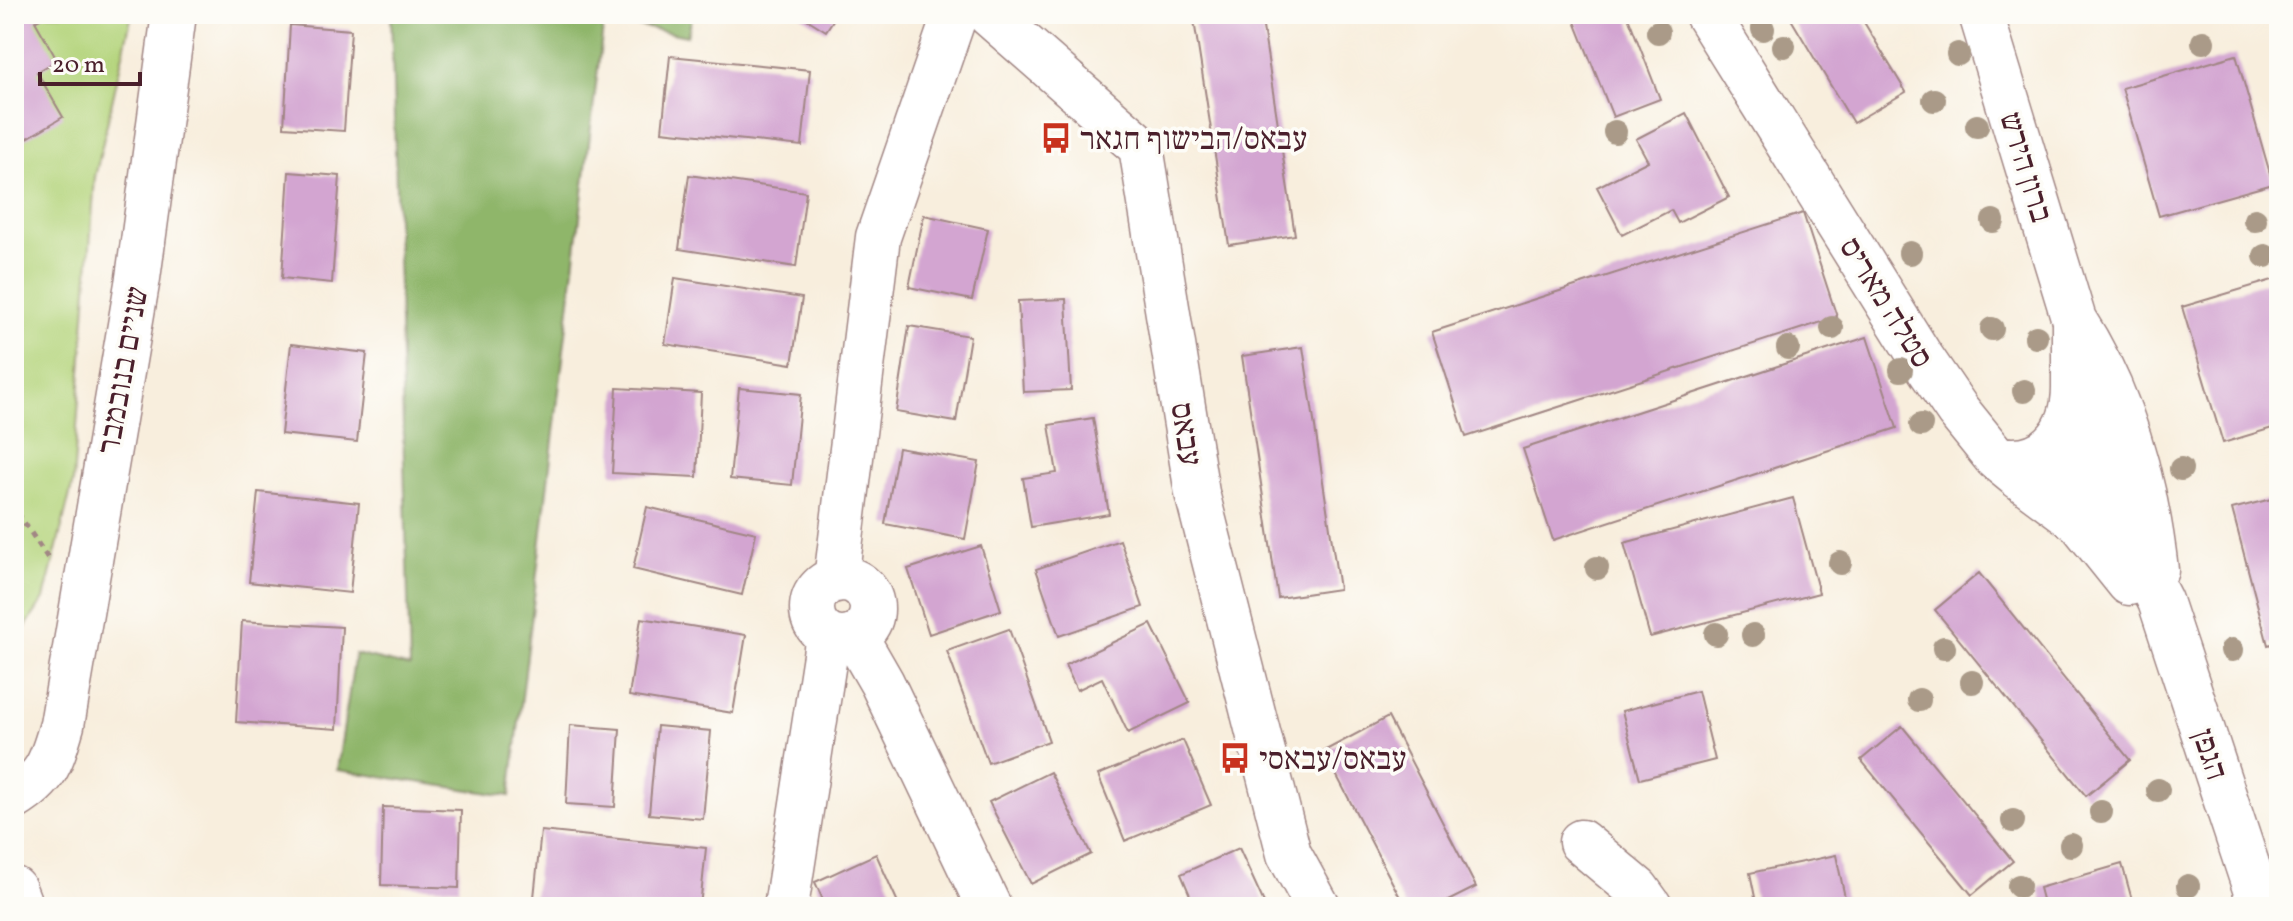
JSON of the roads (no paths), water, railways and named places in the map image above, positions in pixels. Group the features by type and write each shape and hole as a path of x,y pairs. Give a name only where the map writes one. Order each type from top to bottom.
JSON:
{"street":[{"name":"שניים בנובמבר","path":"14,798 39,781 53,756 62,725 138,278 174,14"},
{"path":"955,14 878,237 836,580 826,583 813,600 814,620 819,629 842,636 882,683 989,907"},
{"name":"עבאס","path":"989,14 1141,147 1197,493 1289,854 1318,907"},
{"name":"סטלה מאריס","path":"1707,14 1919,354 1958,411 2007,467 2080,522 2128,581 2179,658"},
{"name":"ברון הירש","path":"1981,14 2074,320 2097,356 2108,381 2119,470"},
{"name":"ברון הירש","path":"2074,320 2074,387 2119,470"},
{"path":"2007,467 2030,460 2057,439 2073,409 2074,387"},
{"path":"2007,467 2030,479 2119,470"},
{"name":"הגפן","path":"2119,470 2151,526 2160,601 2261,907"},
{"path":"786,907 842,636"},
{"path":"14,767 39,750 62,725"},
{"path":"1581,842 1637,889 1650,907"},
{"path":"14,889 21,907"}],"place":[{"name":"עבאס/הבישוף חגאר","path":"1056,138"},
{"name":"עבאס/עבאסי","path":"1235,758"}]}
